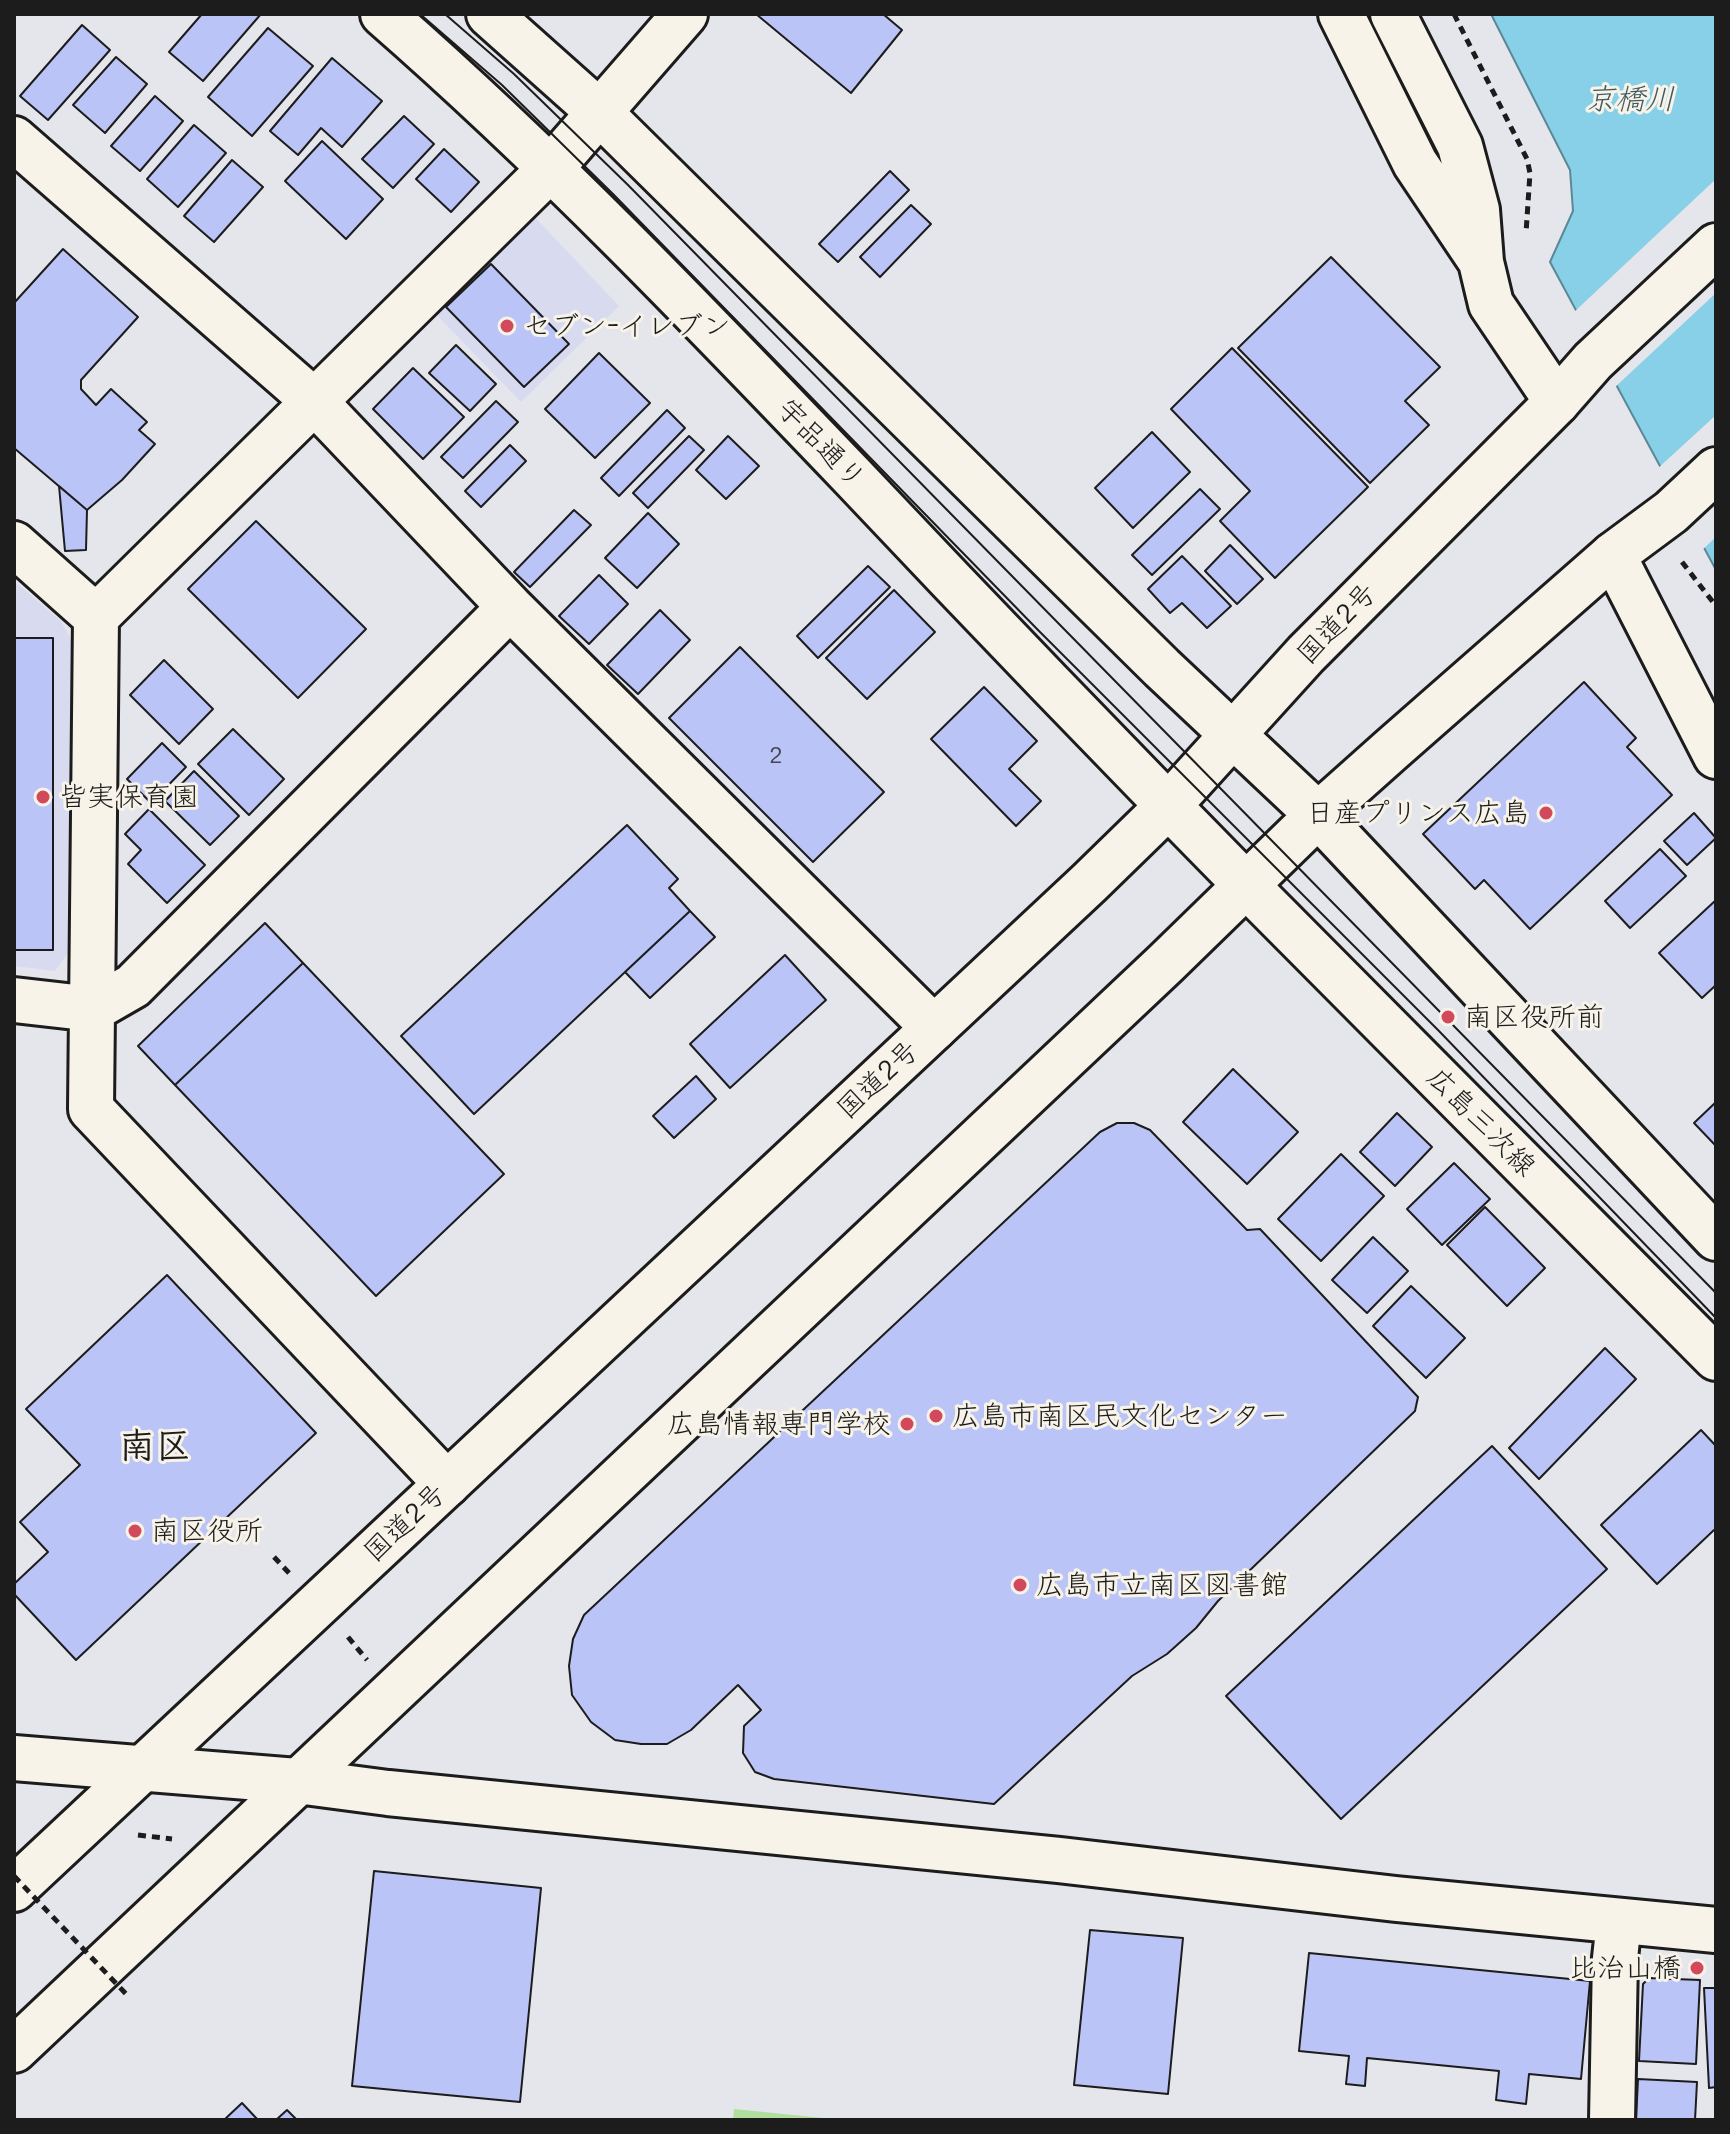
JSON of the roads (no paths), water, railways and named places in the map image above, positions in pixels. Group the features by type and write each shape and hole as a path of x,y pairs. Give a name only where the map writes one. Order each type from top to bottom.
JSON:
{"main road":[{"name":"宇品通り","path":"383,14 551,168 653,267 1247,886"},
{"path":"489,14 600,113 1232,735 1318,815 1716,1238"},
{"path":"447,1484 91,1109 96,617 551,168 685,14"},
{"path":"1341,14 1415,163 1481,262"},
{"path":"1393,14 1460,146 1477,210 1481,262 1491,304 1557,402"},
{"path":"14,139 314,401 510,607 934,1028"},
{"name":"国道2号","path":"14,1889 1168,806 1306,654 1557,402 1593,361 1716,246"},
{"path":"14,2050 1247,886 1318,815 1613,555 1671,512 1716,470"},
{"path":"14,544 96,617"},
{"path":"1613,555 1716,756"},
{"path":"14,1000 93,1009 133,986 510,607"},
{"name":"広島三次線","path":"1247,886 1716,1358"},
{"path":"14,1758 297,1781 388,1793 1044,1858 1396,1899 1716,1930"},
{"path":"1612,2120 1615,1958 1619,1921"}],"water":[{"name":"京橋川","path":"1491,14 1716,14 1716,570 1550,262 1573,211 1570,170"}],"tram line":[{"path":"420,14 502,85 614,195 1038,630 1438,1030 1716,1318"},
{"path":"445,14 514,74 628,185 1716,1293"}],"place":[{"name":"セブン-イレブン","path":"507,326"},
{"name":"皆実保育園","path":"43,797"},
{"name":"日産プリンス広島","path":"1546,813"},
{"name":"南区役所前","path":"1448,1017"},
{"name":"広島市南区民文化センター","path":"936,1416"},
{"name":"広島情報専門学校","path":"907,1424"},
{"name":"南区役所","path":"135,1531"},
{"name":"広島市立南区図書館","path":"1020,1585"},
{"name":"比治山橋","path":"1697,1968"}],"district":[{"name":"南区","path":"155,1447"}]}
